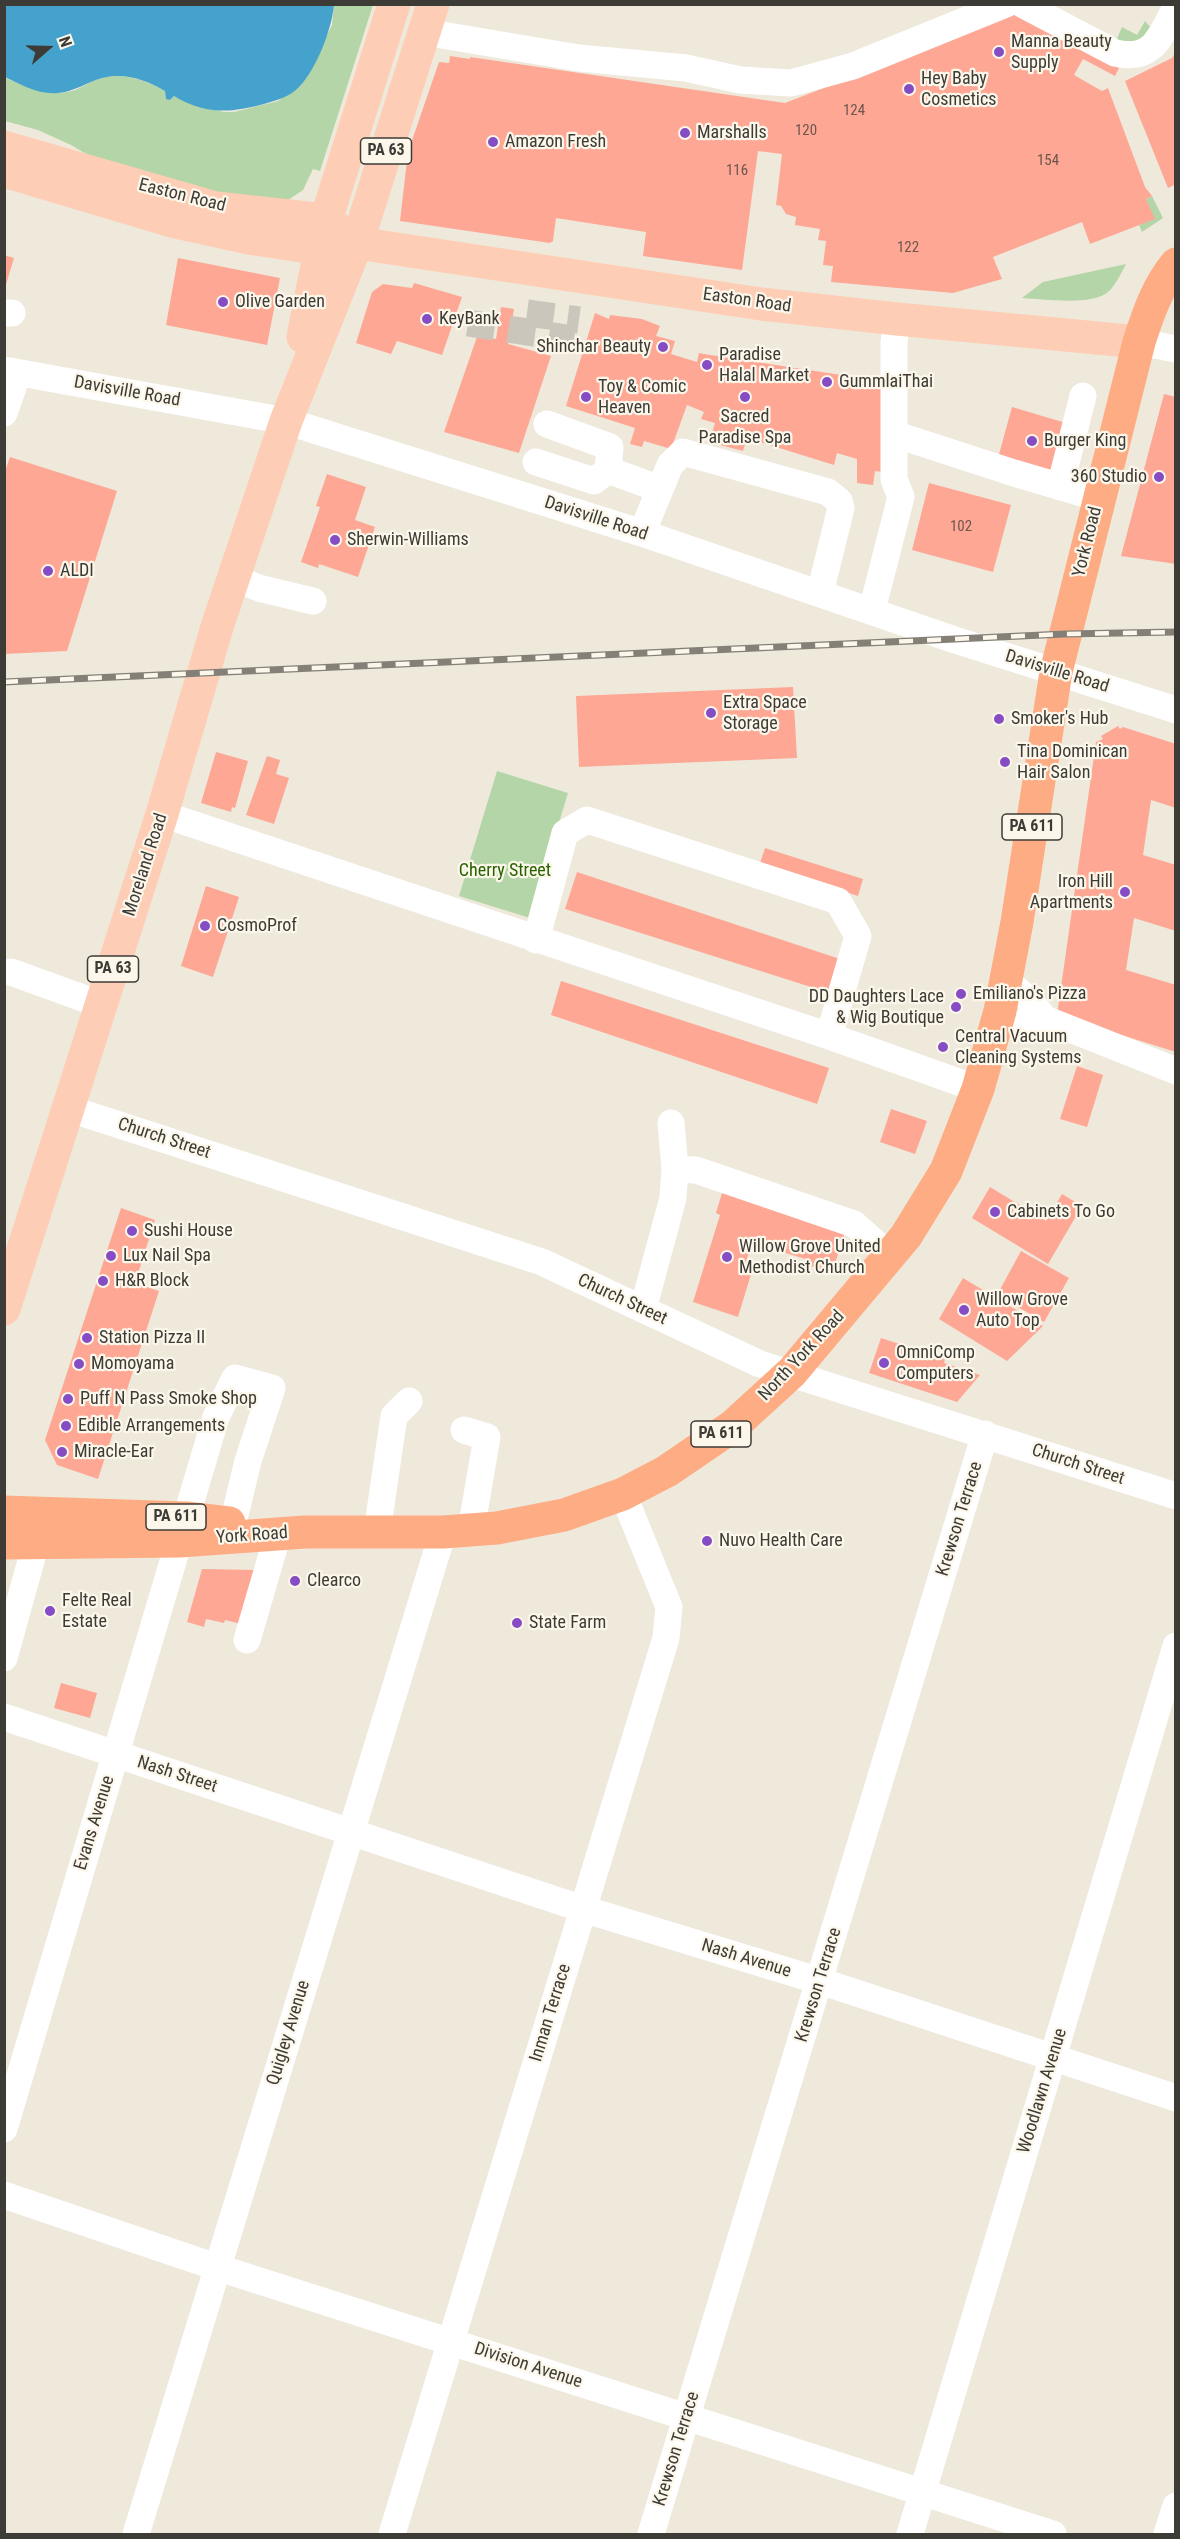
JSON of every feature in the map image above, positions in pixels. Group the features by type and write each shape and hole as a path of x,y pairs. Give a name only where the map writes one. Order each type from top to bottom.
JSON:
{"highway":[{"name":"PA 611","path":"1139,342 1151,305 1167,275 1176,264"},
{"name":"PA 611","path":"1139,342 1176,295"},
{"name":"York Road","path":"1056,672 1139,342"},
{"name":"North York Road","path":"292,1533 457,1531 497,1528 564,1515 623,1494 667,1471 733,1426 792,1372 906,1236 946,1171 978,1089 1006,981 1021,902 1056,672"},
{"name":"York Road","path":"4,1512 183,1529 292,1533"},
{"name":"York Road","path":"20,1543 234,1523 292,1533"}],"main road":[{"name":"PA 63","path":"286,421 324,235 394,4"},
{"name":"PA 63","path":"286,421 357,243 428,18"},
{"name":"Easton Road","path":"4,147 216,208 357,243 761,303 897,319 1139,342"},
{"name":"Easton Road","path":"4,171 174,222 248,238 324,235"},
{"name":"Moreland Road","path":"4,1309 162,814 233,578 286,421"}],"street":[{"path":"428,18 579,58 686,68 740,80 791,83 853,66 1006,4"},
{"path":"1022,4 1116,53 1131,57 1142,55 1155,45 1176,7"},
{"path":"872,610 901,497 894,478 894,342 897,319"},
{"path":"1139,342 1176,349"},
{"path":"5,412 11,372"},
{"name":"Davisville Road","path":"11,372 286,421 642,533 952,639 1176,710"},
{"path":"1060,487 1083,396"},
{"path":"536,462 594,481 608,471 610,447 547,424"},
{"path":"894,434 1100,498"},
{"path":"642,533 670,465 683,452 828,492 834,496 841,508 820,592"},
{"path":"608,471 660,489"},
{"path":"233,578 259,588 313,601"},
{"path":"162,814 830,1036 978,1089"},
{"path":"536,940 565,833 587,820 838,901 858,936 830,1036"},
{"path":"11,972 102,1005"},
{"path":"1006,981 1028,999 1045,1019 1176,1071"},
{"path":"993,1035 1045,1019"},
{"name":"Church Street","path":"67,1108 542,1262 760,1364 792,1372 1176,1496"},
{"path":"643,1309 673,1198 675,1169 671,1123"},
{"path":"675,1169 696,1170 854,1224 890,1256"},
{"name":"Evans Avenue","path":"4,2129 216,1417 235,1378 272,1388 248,1461 234,1523"},
{"path":"377,1532 393,1416 409,1401"},
{"name":"Quigley Avenue","path":"136,2535 351,1831 457,1531 487,1437 464,1430"},
{"name":"Krewson Terrace","path":"651,2535 985,1434"},
{"name":"Inman Terrace","path":"392,2535 666,1638 669,1607 623,1494"},
{"path":"247,1640 292,1533"},
{"path":"4,1658 20,1543"},
{"name":"Woodlawn Avenue","path":"910,2535 1176,1646"},
{"name":"Nash Street","path":"4,1717 351,1831"},
{"name":"Nash Avenue","path":"351,1831 583,1909 820,1981 1176,2098"},
{"name":"Division Avenue","path":"4,2195 219,2268 1053,2535"},
{"path":"1167,2535 1176,2506"}],"green space":[{"path":"334,5 373,5 320,171 313,169 303,190 285,202 231,196 93,158 38,130 5,121 4,77 46,92 63,93 110,76 127,77 165,91 166,98 170,100 174,96 200,107 224,112 234,112 278,101 300,86 306,78 332,25"},
{"path":"1145,21 1151,28 1142,42 1116,41 1122,27 1137,35"},
{"path":"1152,196 1163,218 1142,232 1139,225 1154,219 1146,199"},
{"path":"1126,264 1113,286 1101,296 1067,301 1022,298 1043,282"},
{"name":"Cherry Street","path":"497,771 568,793 530,918 459,896"}],"water":[{"path":"4,5 334,5 327,36 318,59 296,90 283,98 264,104 240,109 218,110 197,107 174,96 170,100 166,99 165,91 151,83 127,77 110,76 70,91 58,93 37,91 17,83 5,77"}],"building":[{"path":"1015,14 1119,68 1115,76 1083,59 1074,75 1102,91 1108,88 1145,187 1152,196 1146,199 1155,219 1090,244 1082,222 993,257 1002,279 953,293 831,282 833,266 823,265 826,241 818,240 820,229 795,225 796,217 786,214 781,206 776,205 782,154 758,151 742,270 643,256 646,232 556,218 553,241 550,243 400,221 408,152 439,62 449,63 450,56 785,103"},
{"path":"1176,51 1176,184 1168,188 1125,81 1172,58"},
{"path":"4,255 14,258 5,288 4,288"},
{"name":"Olive Garden","path":"178,258 280,278 267,345 166,325"},
{"path":"414,283 462,297 442,355 397,341 391,354 356,343 372,292 383,284 412,288"},
{"path":"501,307 514,309 508,344 551,356 519,453 444,432 478,334 496,339"},
{"path":"595,313 609,319 610,315 642,319 660,326 656,336 675,341 671,354 697,362 699,353 841,375 840,383 884,389 884,472 875,471 873,485 857,483 857,459 837,453 834,465 747,438 743,451 709,442 715,423 701,419 704,412 687,405 671,449 644,441 642,447 630,444 635,428 566,406"},
{"path":"1164,394 1176,397 1176,564 1121,556"},
{"name":"Burger King","path":"1012,407 1066,423 1052,474 998,458"},
{"name":"ALDI","path":"10,457 117,491 67,651 4,654 4,474"},
{"path":"327,474 366,487 355,520 375,527 358,577 319,564 318,568 301,562 320,507 316,506"},
{"path":"929,483 1011,505 993,572 912,550"},
{"path":"793,687 797,758 579,767 576,696"},
{"name":"Iron Hill Apartments","path":"1118,726 1120,729 1123,727 1176,744 1176,808 1151,800 1143,855 1176,865 1176,931 1134,918 1126,970 1176,985 1176,1052 1057,1015 1096,742 1103,739 1101,736"},
{"path":"216,752 248,761 235,808 232,807 231,812 201,803"},
{"path":"267,756 280,760 276,774 289,778 274,824 246,815"},
{"path":"765,848 863,879 858,896 760,863"},
{"path":"577,872 843,960 833,994 565,909"},
{"path":"206,886 239,897 213,977 181,966"},
{"path":"561,981 829,1068 817,1104 551,1015"},
{"path":"1077,1066 1103,1075 1087,1127 1060,1119"},
{"path":"891,1109 927,1121 915,1154 880,1142"},
{"path":"990,1187 1046,1221 1062,1194 1082,1206 1048,1264 972,1218"},
{"name":"Willow Grove United Methodist Church","path":"722,1193 847,1226 832,1273 808,1265 809,1260 759,1245 756,1254 749,1252 744,1268 752,1271 738,1317 693,1302 720,1215 716,1213"},
{"path":"121,1208 155,1220 135,1283 159,1291 98,1479 57,1465 45,1440"},
{"path":"1021,1251 1069,1278 1044,1322 997,1295"},
{"path":"963,1278 1043,1326 1007,1361 939,1319"},
{"path":"881,1338 945,1359 944,1363 980,1375 957,1402 869,1373"},
{"path":"202,1569 256,1570 241,1624 206,1619 204,1627 187,1622"},
{"path":"61,1683 97,1693 90,1718 54,1708"}],"tunnel":[{"path":"527,313 579,320"},
{"path":"468,323 574,339"}],"railway":[{"path":"4,682 1065,634 1176,632"}],"place":[{"name":"Manna Beauty Supply","path":"999,52"},
{"name":"Hey Baby Cosmetics","path":"909,89"},
{"name":"Marshalls","path":"685,133"},
{"name":"Amazon Fresh","path":"493,142"},
{"name":"Olive Garden","path":"223,302"},
{"name":"KeyBank","path":"427,319"},
{"name":"Shinchar Beauty","path":"663,347"},
{"name":"Paradise Halal Market","path":"707,365"},
{"name":"GummlaiThai","path":"827,382"},
{"name":"Toy & Comic Heaven","path":"586,397"},
{"name":"Sacred Paradise Spa","path":"745,397"},
{"name":"Burger King","path":"1032,441"},
{"name":"360 Studio","path":"1159,477"},
{"name":"Sherwin-Williams","path":"335,540"},
{"name":"ALDI","path":"48,571"},
{"name":"Extra Space Storage","path":"711,713"},
{"name":"Smoker's Hub","path":"999,719"},
{"name":"Tina Dominican Hair Salon","path":"1005,762"},
{"name":"Iron Hill Apartments","path":"1125,892"},
{"name":"CosmoProf","path":"205,926"},
{"name":"Emiliano's Pizza","path":"961,994"},
{"name":"DD Daughters Lace & Wig Boutique","path":"956,1007"},
{"name":"Central Vacuum Cleaning Systems","path":"943,1047"},
{"name":"Cabinets To Go","path":"995,1212"},
{"name":"Sushi House","path":"132,1231"},
{"name":"Lux Nail Spa","path":"111,1256"},
{"name":"Willow Grove United Methodist Church","path":"727,1257"},
{"name":"H&R Block","path":"103,1281"},
{"name":"Willow Grove Auto Top","path":"964,1310"},
{"name":"Station Pizza II","path":"87,1338"},
{"name":"OmniComp Computers","path":"884,1363"},
{"name":"Momoyama","path":"79,1364"},
{"name":"Puff N Pass Smoke Shop","path":"68,1399"},
{"name":"Edible Arrangements","path":"66,1426"},
{"name":"Miracle-Ear","path":"62,1452"},
{"name":"Nuvo Health Care","path":"707,1541"},
{"name":"Clearco","path":"295,1581"},
{"name":"Felte Real Estate","path":"50,1611"},
{"name":"State Farm","path":"517,1623"}]}
